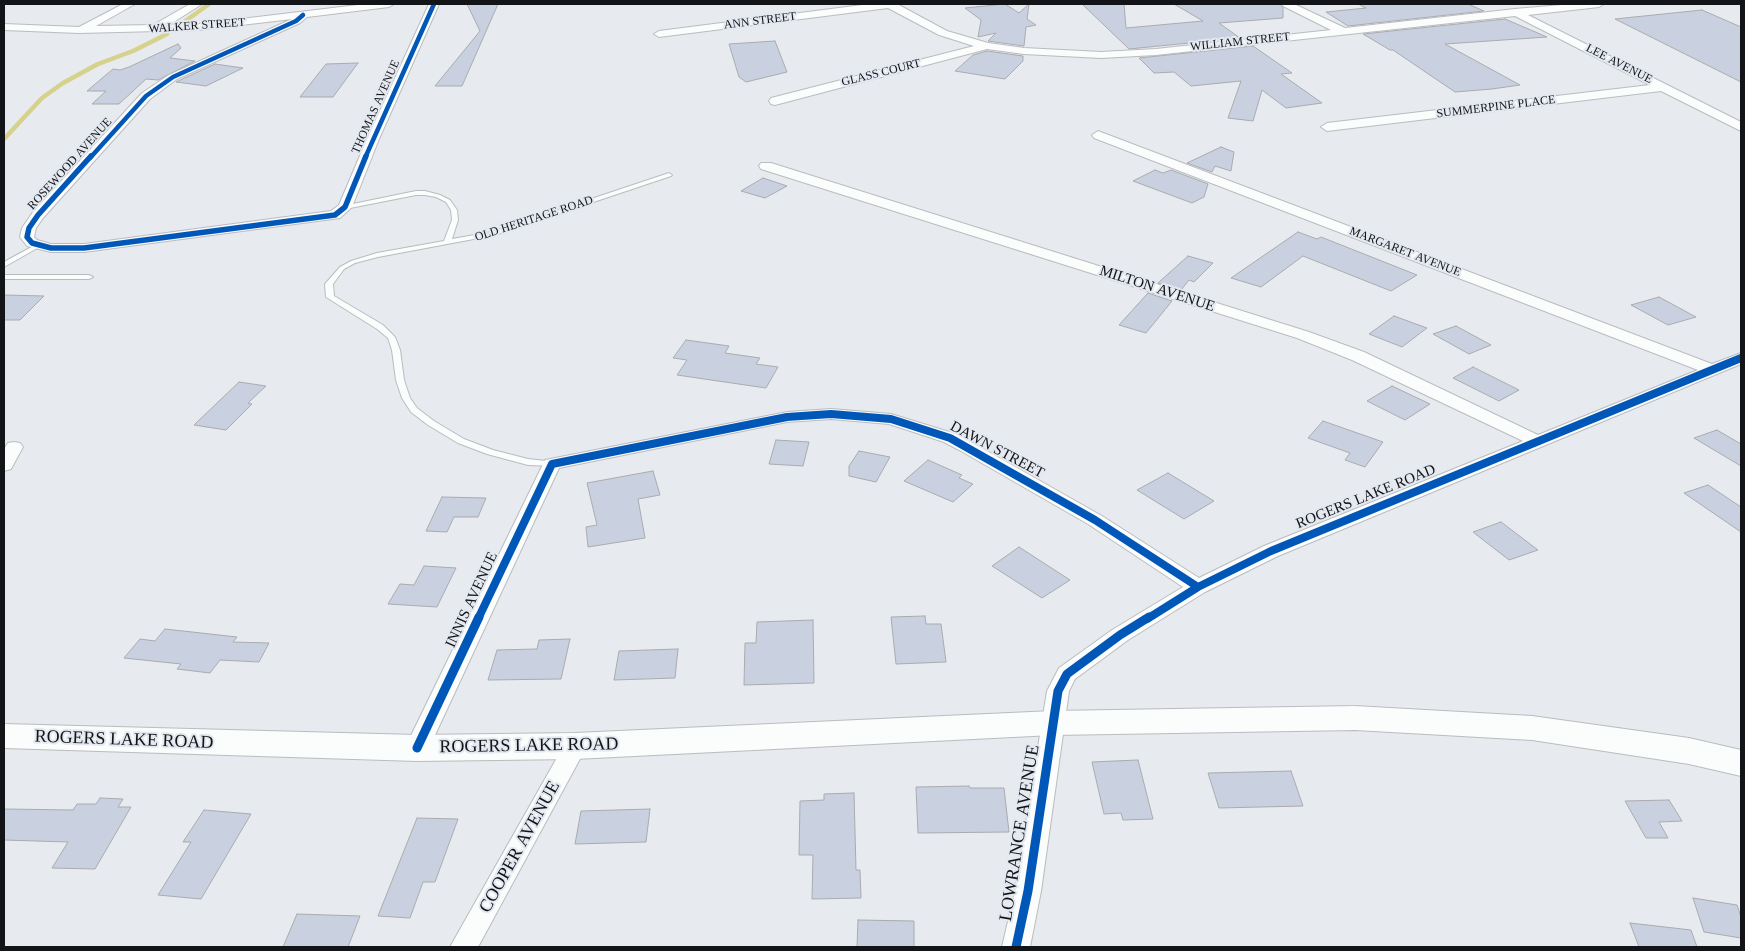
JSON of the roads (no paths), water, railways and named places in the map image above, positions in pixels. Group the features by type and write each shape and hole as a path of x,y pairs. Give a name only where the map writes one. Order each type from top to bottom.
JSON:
{"main road":[{"name":"ROGERS LAKE ROAD","path":"4,736 417,748 575,746 1053,723 1355,718 1532,728 1689,751 1741,763"}],"street":[{"path":"79,30 130,4"},
{"path":"152,30 197,4"},
{"name":"WALKER STREET","path":"4,27 152,30 199,27 389,4"},
{"name":"THOMAS AVENUE","path":"340,211 434,4"},
{"name":"WILLIAM STREET","path":"890,4 943,33 987,46 1058,54 1112,54 1156,52 1600,4"},
{"name":"ANN STREET","path":"659,34 890,4"},
{"path":"1287,4 1342,31"},
{"name":"LEE AVENUE","path":"1496,4 1665,87 1741,127"},
{"name":"ROSEWOOD AVENUE","path":"39,245 32,243 27,236 29,228 38,215 146,96 174,77 296,21 302,15"},
{"path":"4,35 18,28"},
{"name":"GLASS COURT","path":"775,101 987,46"},
{"name":"SUMMERPINE PLACE","path":"1327,127 1665,87"},
{"name":"MARGARET AVENUE","path":"1098,135 1711,369"},
{"name":"MILTON AVENUE","path":"766,166 1303,335 1358,356 1537,441"},
{"path":"39,245 52,248 94,247 340,211"},
{"name":"ROGERS LAKE ROAD","path":"1053,723 1058,691 1067,674 1120,635 1198,587 1271,551 1741,358"},
{"name":"DAWN STREET","path":"552,464 786,417 831,414 891,419 950,438 967,446 1095,520 1198,587"},
{"path":"4,465 14,447"},
{"name":"INNIS AVENUE","path":"417,748 552,464"},
{"name":"LOWRANCE AVENUE","path":"1016,947 1028,891 1053,723"},
{"name":"COOPER AVENUE","path":"464,947 575,746"}],"lane":[{"name":"OLD HERITAGE ROAD","path":"330,297 329,284 342,268 353,262 377,255 493,234 669,175"},
{"path":"340,211 426,192 448,201 454,210 455,220 448,243"},
{"path":"4,265 39,245"},
{"path":"4,277 89,277"},
{"name":"DAWN STREET","path":"330,297 380,327 391,337 396,350 400,380 406,398 414,410 431,424 461,441 490,452 528,462 552,464"}],"waterway":[{"path":"184,22 209,4"},
{"path":"4,139 42,98 63,83 98,64 133,51 167,34"}]}
